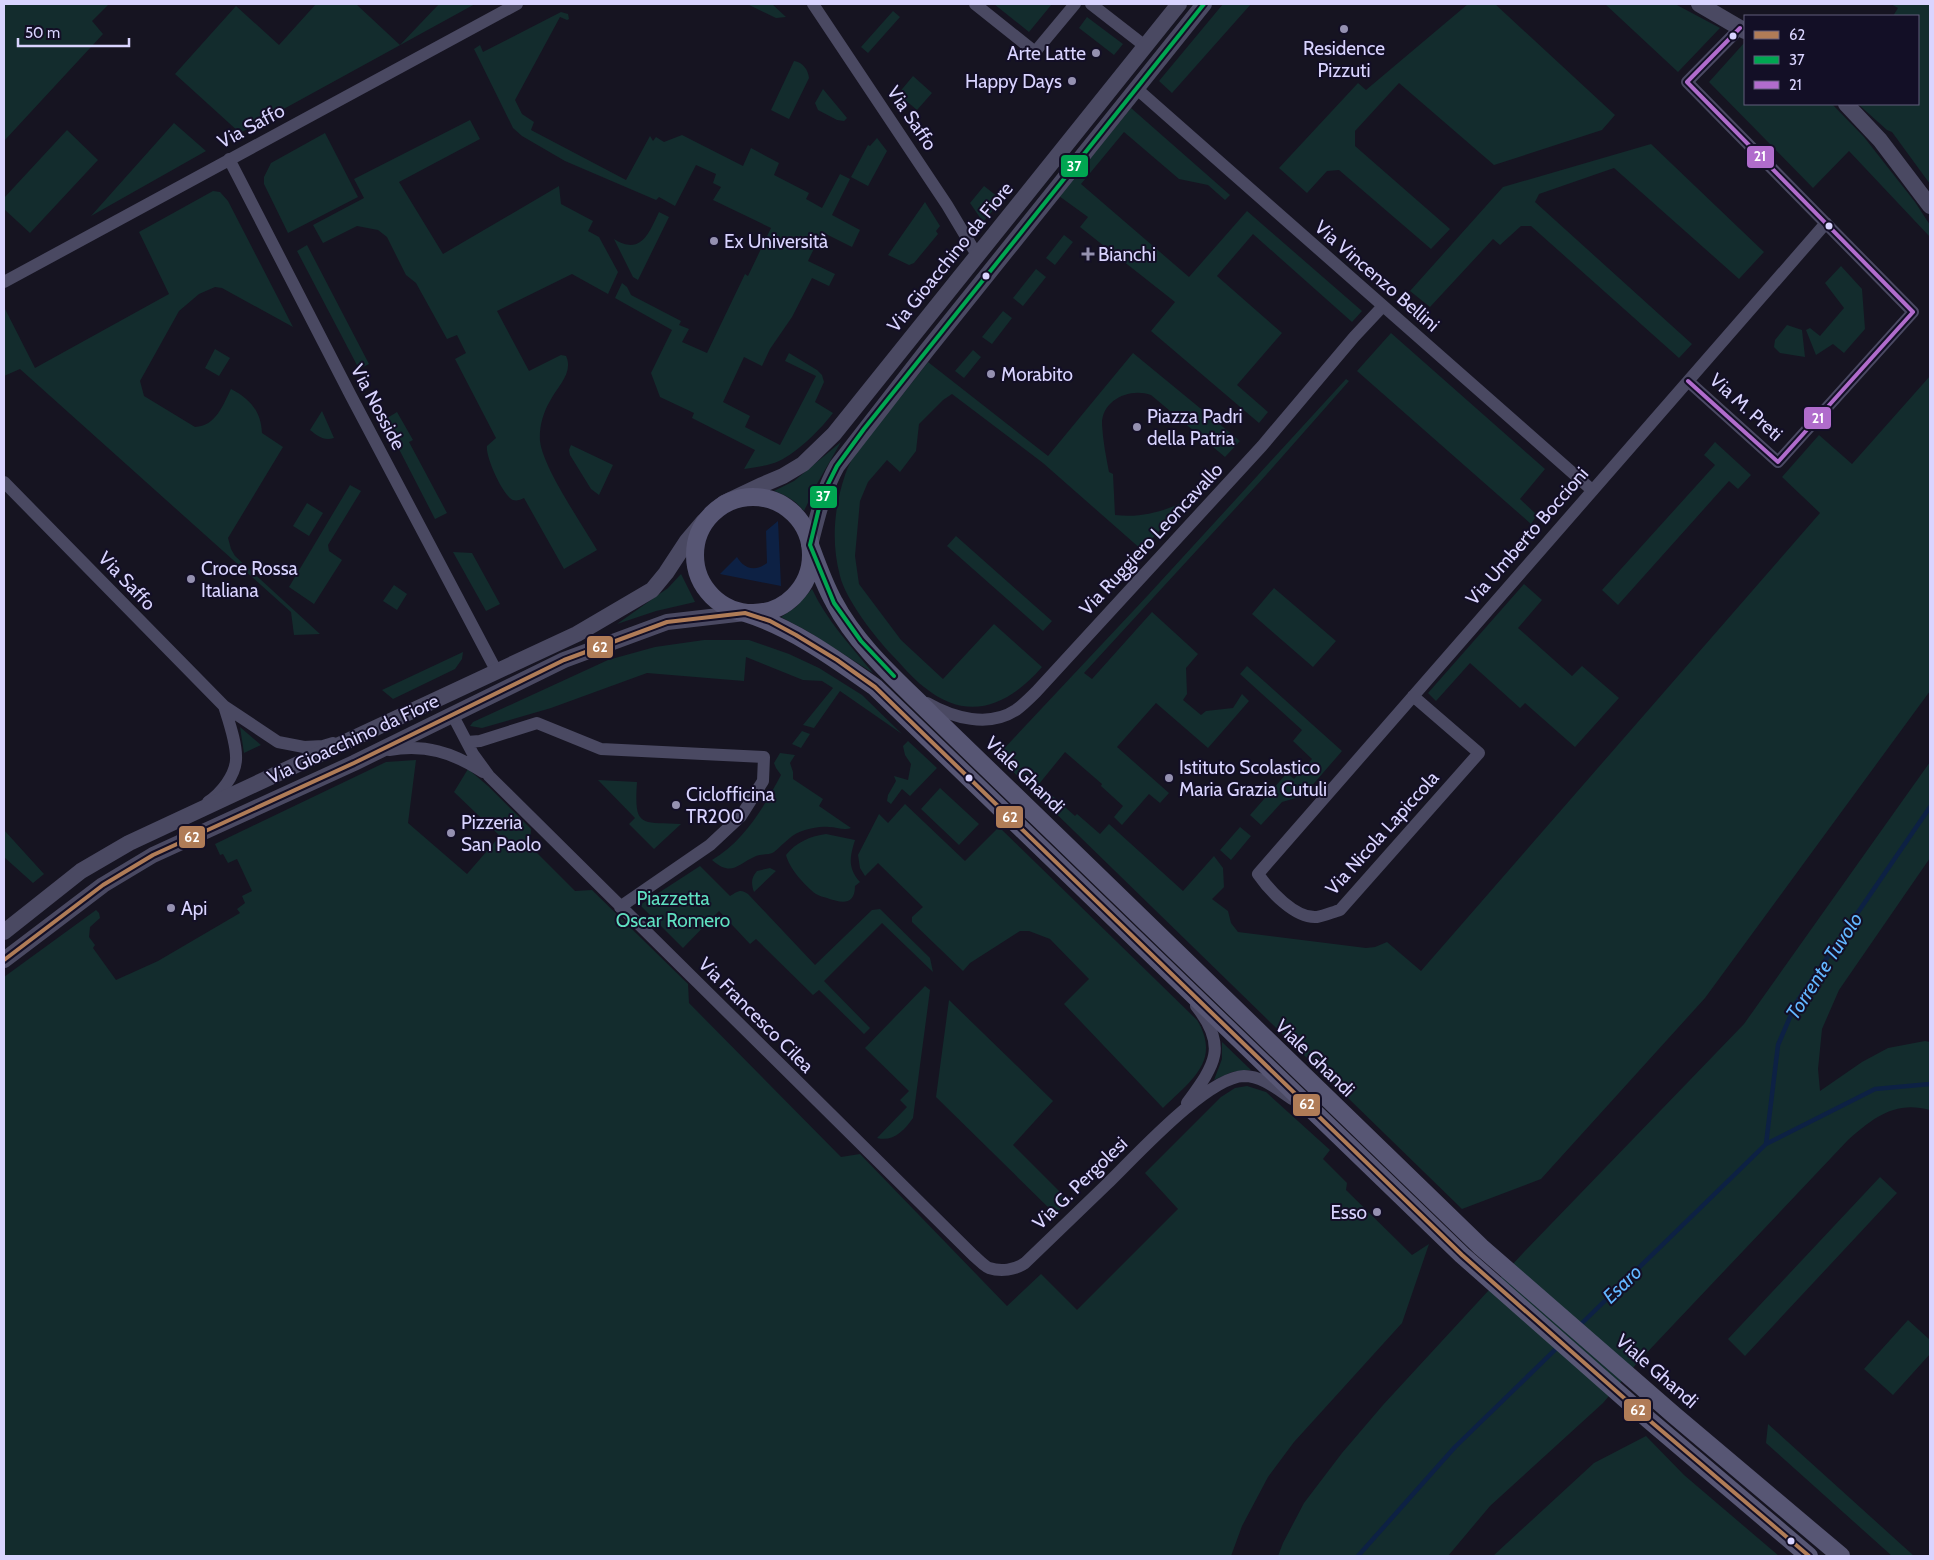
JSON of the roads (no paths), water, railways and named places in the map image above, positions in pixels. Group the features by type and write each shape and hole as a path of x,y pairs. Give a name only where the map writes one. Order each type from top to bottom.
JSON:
{"main road":[{"path":"742,497 760,497 778,502 799,520 810,545 811,561 807,576 794,595 776,608 761,613 745,613 729,608 714,599 703,586 696,570 694,554 697,537 704,522 713,511 724,503 742,497"},
{"name":"Viale Ghandi","path":"810,545 834,603 845,620 861,641 912,695 1481,1247 1674,1415 1841,1556"},
{"name":"Viale Ghandi","path":"745,613 770,620 875,687 1462,1255 1649,1420 1809,1556"}],"street":[{"name":"Via Saffo","path":"4,282 517,4"},
{"name":"Via Saffo","path":"813,4 947,205 977,255"},
{"path":"975,4 1035,52 1076,4"},
{"path":"1091,4 1145,46"},
{"name":"Via Gioacchino da Fiore","path":"724,503 783,476 803,464 850,416 1179,4"},
{"path":"810,545 819,508 837,466 944,328 1204,4"},
{"path":"1699,4 1743,29 1687,82 1826,223"},
{"name":"Via Vincenzo Bellini","path":"1137,89 1592,490"},
{"path":"1847,105 1880,140 1930,206"},
{"name":"Via Nosside","path":"229,159 351,396 497,672"},
{"name":"Via Umberto Boccioni","path":"1258,874 1826,223"},
{"name":"Via M. Preti","path":"1688,380 1778,462 1912,312 1826,223"},
{"name":"Via Ruggiero Leoncavallo","path":"912,695 945,713 964,718 984,719 999,717 1016,710 1030,698 1075,650 1262,446 1354,337 1383,306"},
{"name":"Via Saffo","path":"4,482 224,706 278,742 304,747 323,746 365,732"},
{"name":"Via Gioacchino da Fiore","path":"4,932 82,871 129,844 577,634 652,590 666,573 687,541 704,522"},
{"name":"Via Gioacchino da Fiore","path":"4,960 103,884 137,864 195,835 376,752 564,660 667,622 745,613"},
{"name":"Via Nicola Lapiccola","path":"1258,874 1273,894 1295,911 1315,917 1340,910 1479,753 1413,696"},
{"path":"188,815 219,794 232,773 236,761 231,726 224,706"},
{"path":"452,714 489,776"},
{"path":"467,742 480,741 537,723 601,749 764,757 763,782 741,816 710,845 620,907"},
{"path":"376,752 410,747 432,749 458,757 489,776"},
{"name":"Via Francesco Cilea","path":"489,776 973,1255 988,1268 1003,1270"},
{"path":"1167,971 1210,1025 1215,1043 1213,1061 1208,1074 1178,1115"},
{"path":"1178,1115 1214,1088 1242,1076 1265,1081 1323,1120"},
{"name":"Via G. Pergolesi","path":"1003,1270 1016,1269 1024,1263 1178,1115"}],"water":[{"path":"778,521 781,586 720,574 737,557 746,567 750,568 758,568 767,563 766,531"}],"waterway":[{"name":"Torrente Tuvolo","path":"1766,1144 1778,1045 1796,1003 1930,807"},
{"name":"Esaro","path":"1579,1326 1766,1144 1875,1089 1930,1084"},
{"name":"Esaro","path":"1358,1556 1455,1447 1559,1346"}],"place":[{"name":"Residence Pizzuti","path":"1344,29"},
{"name":"Arte Latte","path":"1096,53"},
{"name":"Happy Days","path":"1072,81"},
{"name":"Ex Università","path":"714,241"},
{"name":"Bianchi","path":"1088,254"},
{"name":"Morabito","path":"991,374"},
{"name":"Piazza Padri della Patria","path":"1137,427"},
{"name":"Croce Rossa Italiana","path":"191,579"},
{"name":"Istituto Scolastico Maria Grazia Cutuli","path":"1169,778"},
{"name":"Ciclofficina TR200","path":"676,805"},
{"name":"Pizzeria San Paolo","path":"451,833"},
{"name":"Api","path":"171,908"},
{"name":"Esso","path":"1377,1212"}],"park label":[{"name":"Piazzetta Oscar Romero","path":"673,909"}]}
